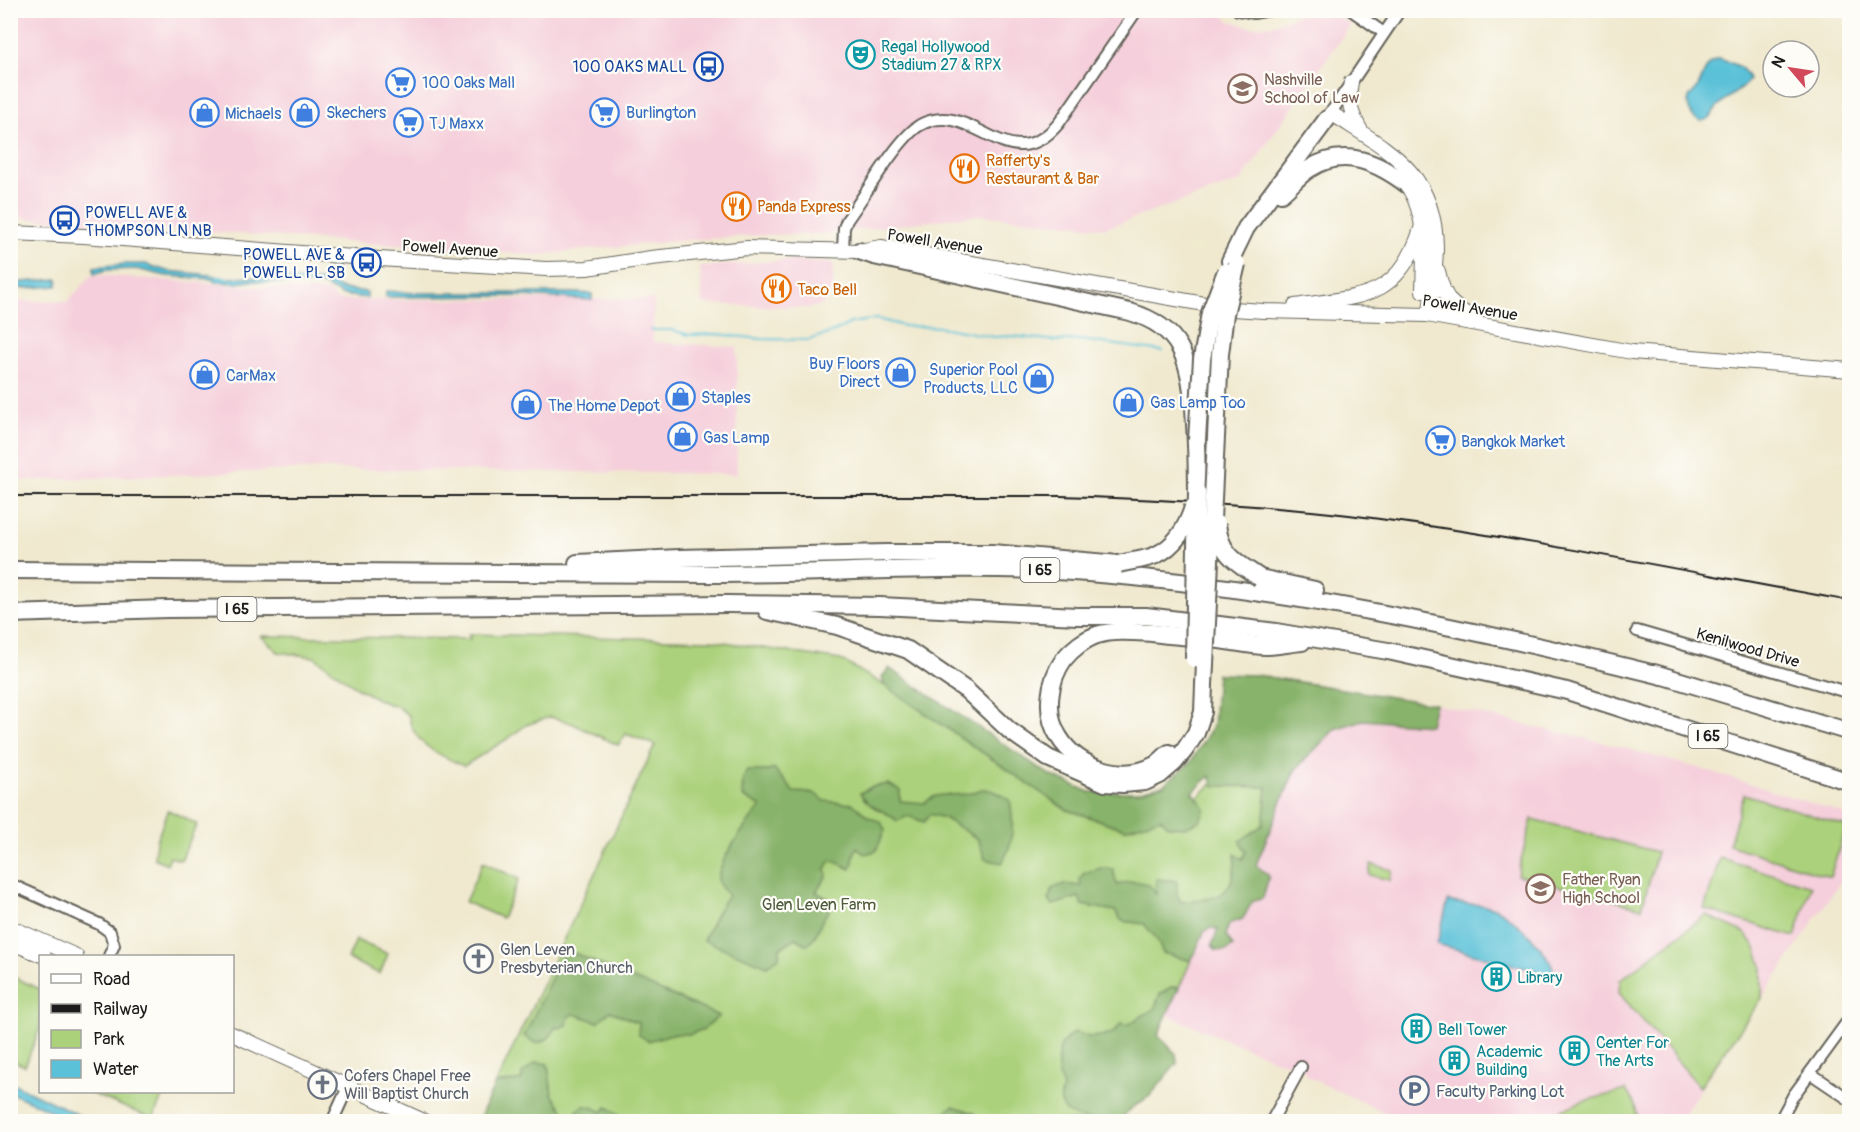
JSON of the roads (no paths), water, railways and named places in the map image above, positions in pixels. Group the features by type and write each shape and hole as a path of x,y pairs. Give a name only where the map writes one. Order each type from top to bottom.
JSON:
{"highway":[{"path":"1197,440 1202,359 1210,313 1246,228 1329,116"},
{"path":"728,604 837,626 908,650 966,690 1010,730 1048,758 1105,783 1145,782 1160,775 1184,752 1196,733 1203,712 1199,686 1206,493 1220,354 1233,263 1280,195 1329,116"},
{"path":"1280,195 1314,166 1340,158 1361,159 1374,163 1409,186"},
{"path":"851,251 1130,312 1161,326 1179,345 1187,364 1206,493 1219,539 1232,559 1260,578 1384,601 1514,630 1663,676"},
{"path":"408,572 679,558 886,553 992,553 1119,564 1155,555 1172,543 1188,523 1206,493"},
{"name":"I 65","path":"10,570 716,574 1020,568 1092,573 1236,589 1326,602 1424,620 1663,676 1850,732"},
{"name":"I 65","path":"10,614 167,609 728,604 891,606 1077,616 1146,616 1318,639 1456,665 1566,691 1850,782"},
{"path":"1199,686 1188,728 1178,745 1155,765 1129,773 1112,773 1082,759 1070,750 1059,738 1050,710 1052,685 1064,660 1096,635 1137,632 1266,646 1318,639"}],"main road":[{"path":"1351,82 1348,98 1353,116 1364,135"},
{"path":"1329,116 1364,135 1398,158 1419,182 1431,212 1442,292 1455,308 1487,325"},
{"path":"1329,116 1387,162 1409,186 1418,206 1425,244 1423,307 1427,315"},
{"path":"10,223 38,233"},
{"path":"1264,311 1360,296 1379,289 1391,281 1404,266 1421,227"},
{"name":"Powell Avenue","path":"10,233 38,233 528,269 587,268 651,258 747,249 851,251 881,248 1233,309 1427,315 1632,352 1850,370"},
{"path":"1427,315 1431,307 1436,259"},
{"path":"10,922 38,949"},
{"path":"10,927 38,949"},
{"path":"10,943 66,955"},
{"path":"234,1035 426,1122"}],"street":[{"path":"851,251 844,228 847,220 897,148 915,129 934,120 949,119 963,122 1004,143 1026,144 1043,138 1059,123 1137,10"},
{"path":"1238,10 1253,13 1271,10"},
{"path":"1351,10 1384,33"},
{"path":"1329,116 1400,10"},
{"name":"Kenilwood Drive","path":"1637,631 1850,693"},
{"path":"10,884 86,916 109,931 114,945 110,955"},
{"path":"1779,1122 1793,1096 1850,1018"},
{"path":"1271,1122 1301,1067"},
{"path":"1810,1073 1850,1100"},
{"path":"332,1122 348,1087"}],"water":[{"path":"1719,59 1741,68 1749,80 1717,107 1709,118 1696,119 1690,112 1689,98 1698,87 1708,66"},
{"path":"145,264 167,271 225,278 319,281 342,289 367,292 367,298 342,295 323,285 251,281 215,282 212,279 167,276 136,269 106,270 94,274 94,267"},
{"path":"58,279 57,286 11,289 11,283"},
{"path":"386,291 576,293 592,294 592,300 523,296 386,297"},
{"path":"1448,901 1488,906 1510,918 1540,947 1548,958 1553,974 1437,944"},
{"path":"10,1082 91,1121 71,1121 11,1093"}],"waterway":[{"path":"218,277 230,279"},
{"path":"650,330 672,330 689,335 717,334 762,339 808,340 834,332 851,323 877,319 904,326 940,327 994,337 1012,336 1057,341 1080,340 1162,351"}],"railway":[{"path":"10,496 1060,496 1168,500 1313,511 1412,523 1850,601"}],"place":[{"name":"Regal Hollywood Stadium 27 & RPX","path":"860,55"},
{"name":"100 OAKS MALL","path":"708,66"},
{"name":"100 Oaks Mall","path":"401,82"},
{"name":"Nashville School of Law","path":"1243,88"},
{"name":"Skechers","path":"305,112"},
{"name":"Burlington","path":"605,112"},
{"name":"Michaels","path":"204,113"},
{"name":"TJ Maxx","path":"408,123"},
{"name":"Rafferty's Restaurant & Bar","path":"965,169"},
{"name":"Panda Express","path":"736,206"},
{"name":"POWELL AVE & THOMPSON LN NB","path":"64,221"},
{"name":"POWELL AVE & POWELL PL SB","path":"366,263"},
{"name":"Taco Bell","path":"776,289"},
{"name":"Buy Floors Direct","path":"901,372"},
{"name":"CarMax","path":"205,375"},
{"name":"Superior Pool Products, LLC","path":"1039,378"},
{"name":"Staples","path":"680,397"},
{"name":"Gas Lamp Too","path":"1129,402"},
{"name":"The Home Depot","path":"527,405"},
{"name":"Gas Lamp","path":"682,437"},
{"name":"Bangkok Market","path":"1440,441"},
{"name":"Father Ryan High School","path":"1541,888"},
{"name":"Glen Leven Presbyterian Church","path":"479,958"},
{"name":"Library","path":"1496,977"},
{"name":"Bell Tower","path":"1417,1029"},
{"name":"Center For The Arts","path":"1575,1051"},
{"name":"Academic Building","path":"1455,1060"},
{"name":"Cofers Chapel Free Will Baptist Church","path":"323,1084"},
{"name":"Faculty Parking Lot","path":"1415,1091"}],"park label":[{"name":"Glen Leven Farm","path":"819,904"}]}
